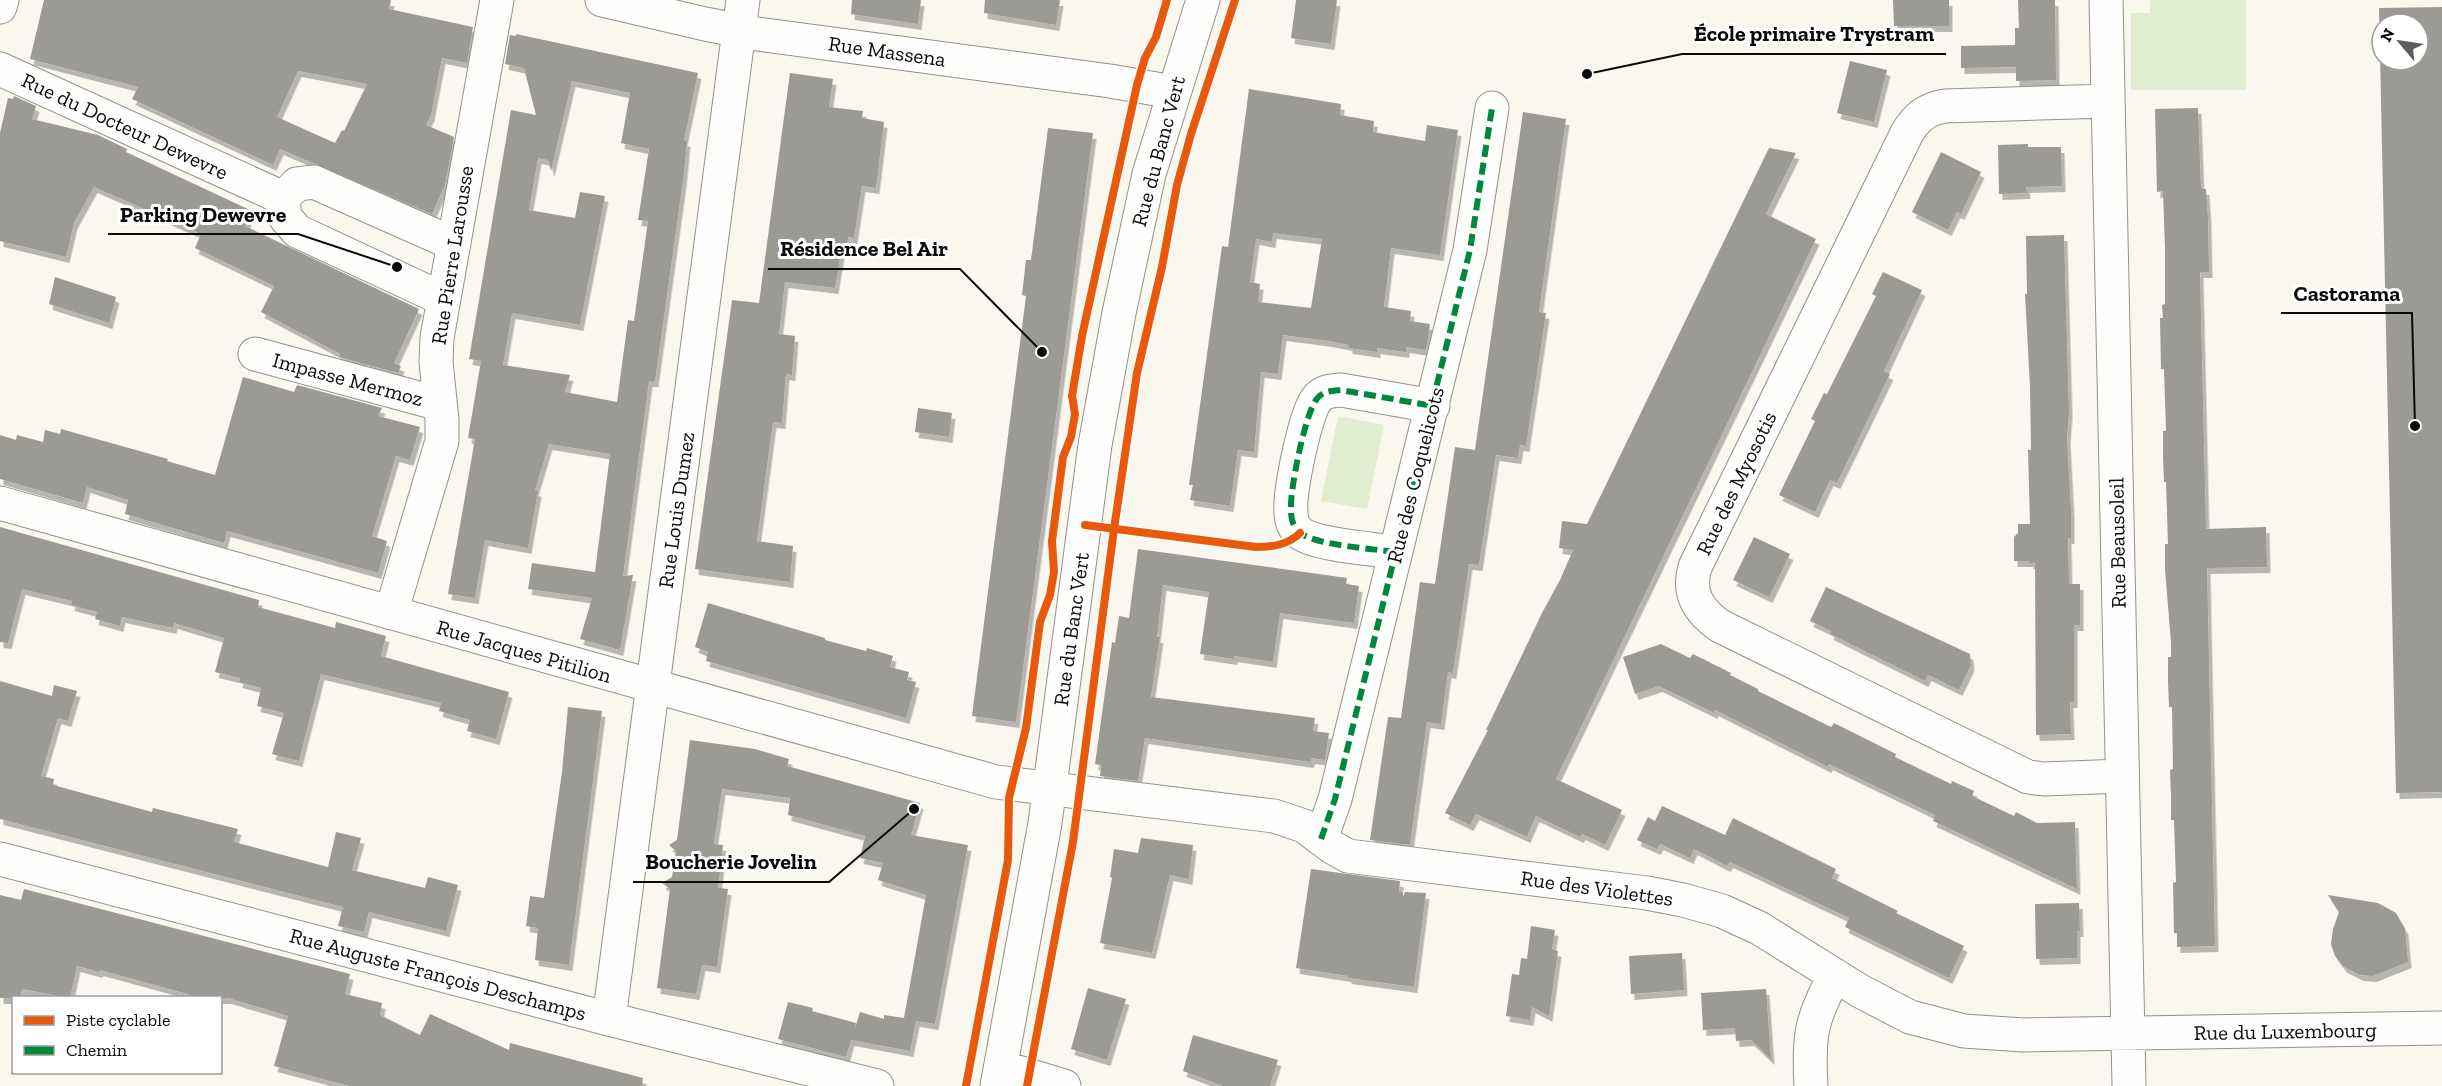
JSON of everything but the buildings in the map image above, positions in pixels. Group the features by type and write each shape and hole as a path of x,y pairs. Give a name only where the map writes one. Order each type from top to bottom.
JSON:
{"street":[{"path":"0,7 2,0"},
{"name":"Rue Pierre Larousse","path":"391,613 442,441 436,351 443,299 498,0"},
{"name":"Rue Massena","path":"602,0 742,15 1173,92"},
{"name":"Rue du Banc Vert","path":"999,1077 1050,789 1105,388 1124,285 1149,174 1203,0"},
{"name":"Rue Beausoleil","path":"2106,0 2128,1086"},
{"name":"Rue Louis Dumez","path":"609,1019 742,15"},
{"name":"Rue du Docteur Dewevre","path":"0,69 283,198"},
{"name":"Rue des Myosotis","path":"2108,100 1945,106 1929,110 1916,119 1695,567 1691,584 1692,593 1702,610 1720,626 2028,777 2044,779 2122,776"},
{"name":"Rue des Coquelicots","path":"1321,839 1335,799 1474,232 1492,108"},
{"path":"443,299 297,231 285,217 283,198 297,184 314,183 454,244"},
{"name":"Impasse Mermoz","path":"255,354 440,404"},
{"path":"1395,552 1312,539 1296,528 1291,514 1290,500 1306,423 1315,400 1327,392 1341,390 1432,405"},
{"name":"Rue Jacques Pitilion","path":"0,503 996,782 1050,789"},
{"name":"Rue des Violettes","path":"1050,789 1274,816 1305,826 1348,856 1647,892 1692,902 1759,928 1875,1000 1910,1017 1956,1030 1998,1034 2127,1033"},
{"name":"Rue Auguste François Deschamps","path":"0,859 609,1019 837,1082 877,1086"},
{"path":"1811,1086 1809,1052 1811,1029 1821,1000 1835,975"},
{"name":"Rue du Luxembourg","path":"2127,1033 2442,1028"},
{"path":"999,1077 1064,1086"}],"green space":[{"path":"2150,0 2246,0 2246,90 2131,90 2131,13 2150,13"},
{"path":"1338,416 1384,425 1367,509 1321,501"}],"marked path":[{"path":"1321,839 1335,799 1470,250 1492,108"},
{"path":"1395,552 1319,541 1296,529 1293,524 1291,502 1295,472 1307,421 1316,400 1321,395 1341,390 1433,406"}],"cycle path":[{"path":"966,1086 1008,860 1009,798 1026,728 1040,622 1050,595 1054,572 1052,541 1063,457 1071,437 1075,414 1072,396 1082,336 1137,85 1145,58 1156,37 1167,0"},
{"path":"1027,1086 1073,842 1137,373 1162,267 1177,185 1191,134 1235,0"},
{"path":"1085,525 1256,547 1280,545 1300,533"}],"place":[{"name":"École primaire Trystram","path":"1587,74"},
{"name":"Parking Dewevre","path":"397,267"},
{"name":"Résidence Bel Air","path":"1042,352"},
{"name":"Castorama","path":"2415,426"},
{"name":"Boucherie Jovelin","path":"914,809"}]}
